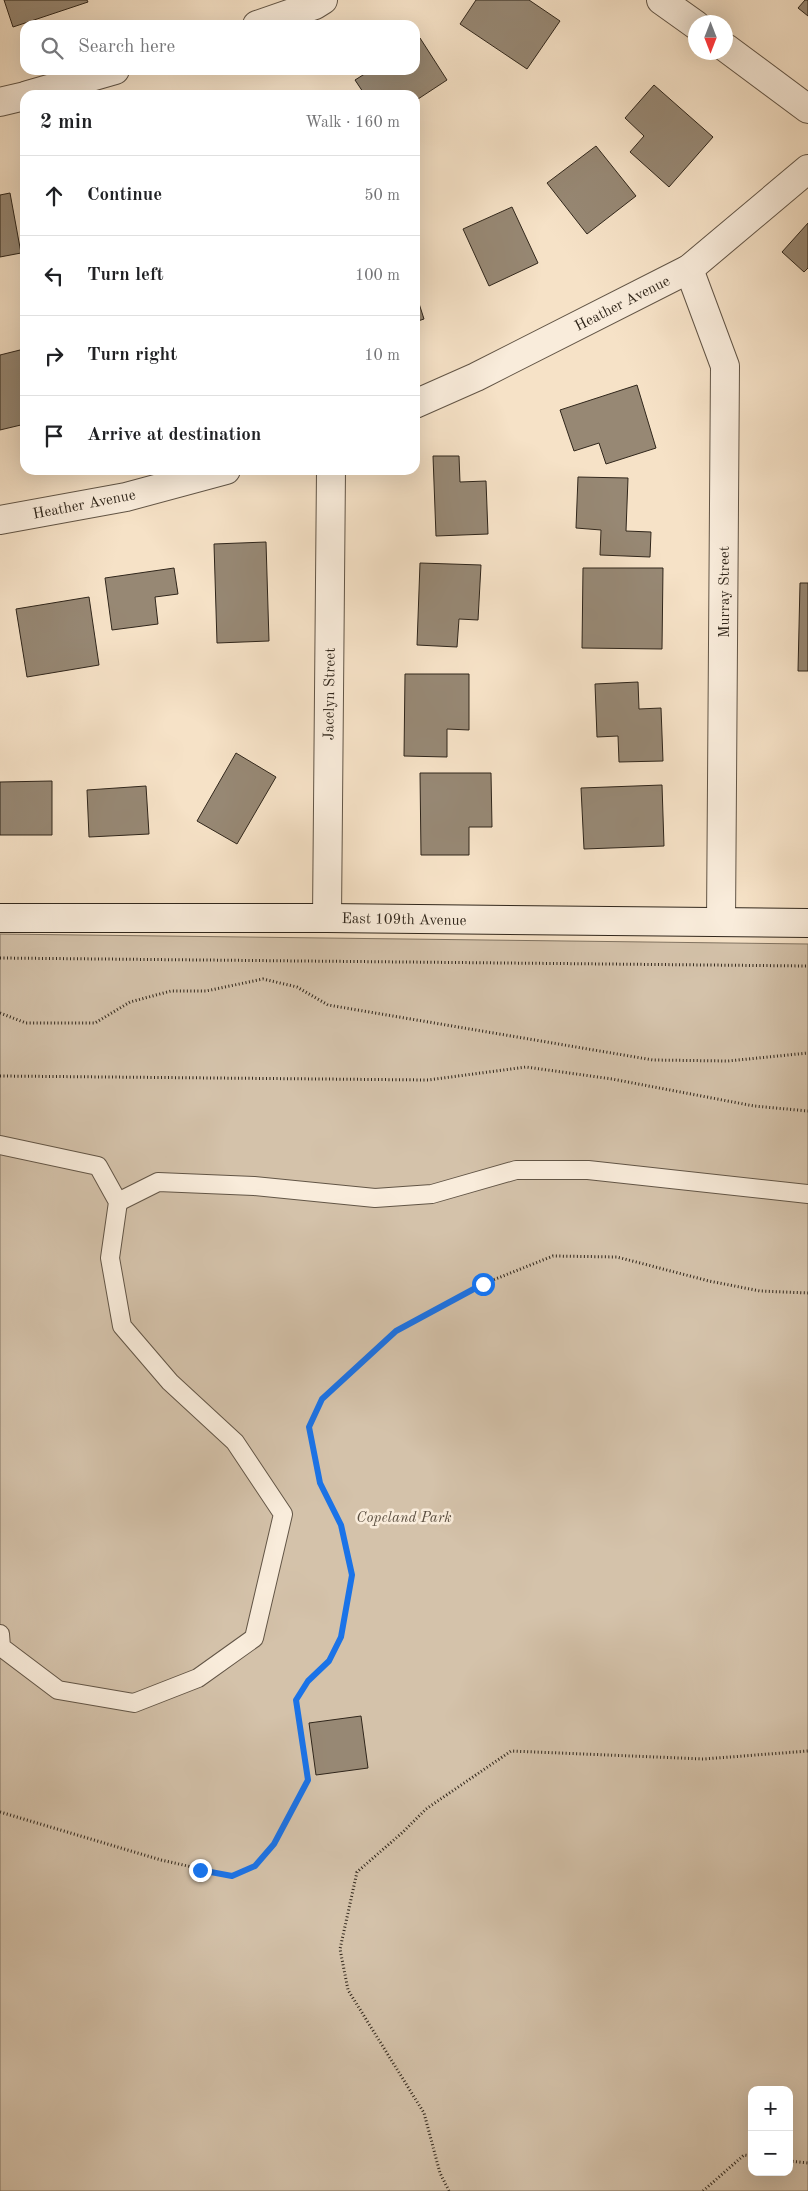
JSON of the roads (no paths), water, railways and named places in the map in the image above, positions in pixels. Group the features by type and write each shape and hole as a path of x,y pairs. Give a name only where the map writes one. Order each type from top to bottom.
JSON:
{"street":[{"path":"272,20 315,5 323,0"},
{"path":"661,0 688,20"},
{"path":"733,53 808,109"},
{"path":"44,90 97,75"},
{"path":"0,102 20,97"},
{"name":"Heather Avenue","path":"420,402 476,377 689,269 808,169"},
{"name":"Murray Street","path":"689,269 725,366 721,922"},
{"name":"Heather Avenue","path":"0,520 126,497 207,475"},
{"name":"Jacelyn Street","path":"327,918 331,475"},
{"name":"East 109th Avenue","path":"0,918 327,918 808,923"}],"lane":[{"path":"0,1145 98,1166 118,1202 110,1258 122,1326 170,1382 235,1442 283,1514 254,1638 198,1678 134,1702 58,1690 1,1646 0,1634"},
{"path":"118,1202 158,1182 254,1186 375,1198 432,1194 516,1170 588,1170 808,1194"}],"park label":[{"name":"Copeland Park","path":"404,1517"}]}
